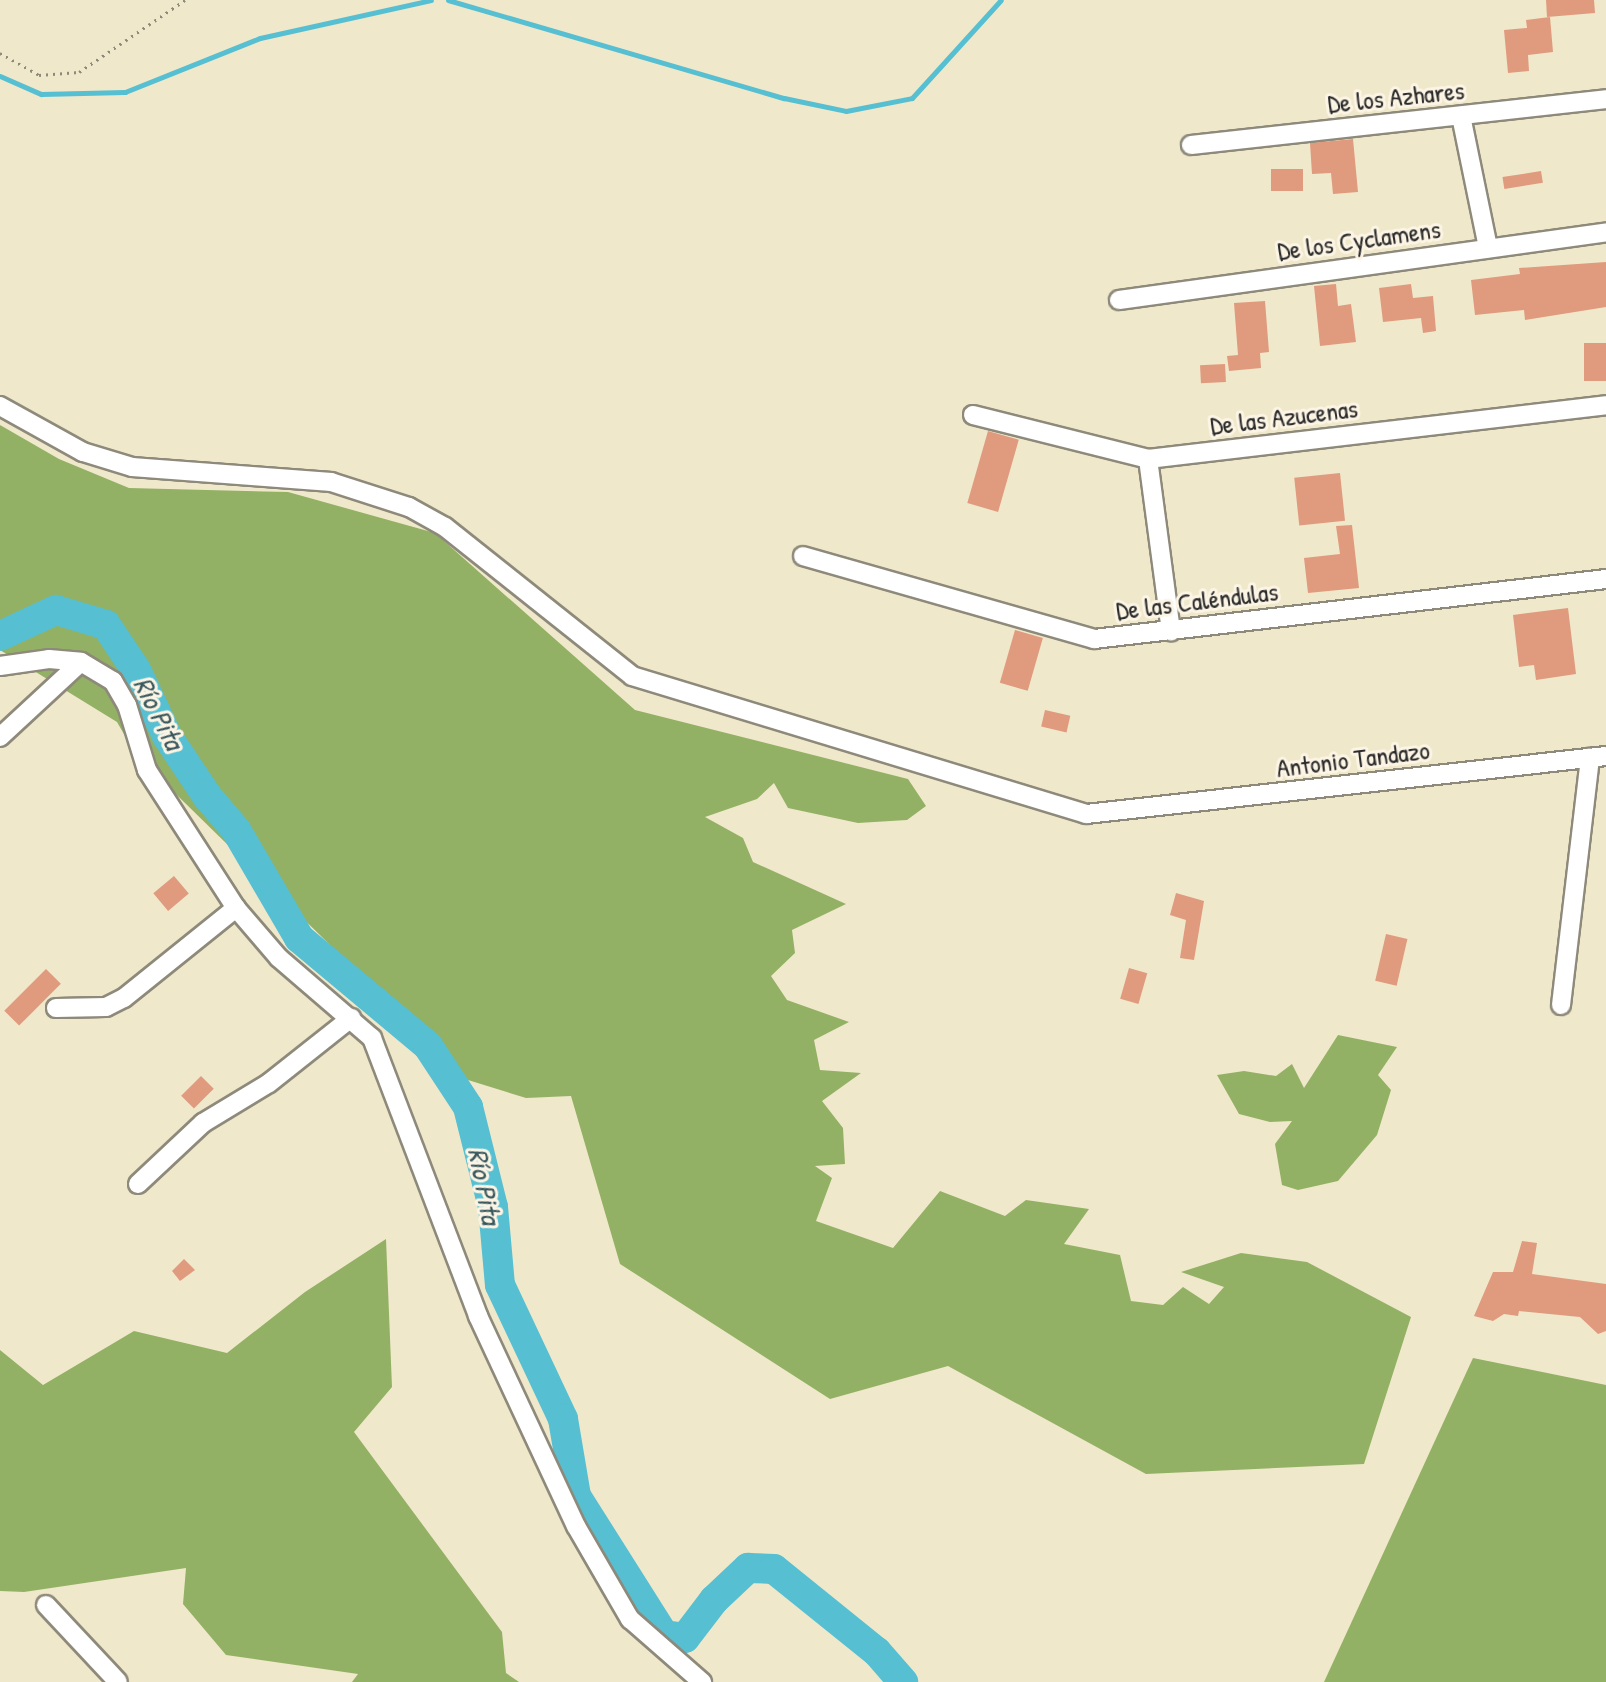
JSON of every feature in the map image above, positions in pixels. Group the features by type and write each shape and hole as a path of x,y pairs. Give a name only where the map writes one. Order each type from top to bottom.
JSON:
{"street":[{"name":"De los Azhares","path":"1191,145 1606,99"},
{"path":"1461,117 1488,248"},
{"name":"De los Cyclamens","path":"1119,300 1606,233"},
{"name":"De las Azucenas","path":"973,415 1148,459 1606,405"},
{"name":"Antonio Tandazo","path":"0,406 83,452 132,467 331,482 409,507 445,527 632,676 1066,809 1105,814 1598,757"},
{"path":"1148,459 1171,632"},
{"name":"De las Caléndulas","path":"803,556 1089,639 1171,632 1606,579"},
{"path":"0,666 50,659 81,662 97,668 113,681 127,705 147,770 236,908 279,958 351,1017 377,1049 478,1315 576,1526 630,1619 702,1682"},
{"path":"0,737 81,662"},
{"path":"1561,1005 1598,757"},
{"path":"56,1008 106,1007 124,998 236,908"},
{"path":"138,1184 203,1123 269,1083 351,1017"},
{"path":"46,1605 118,1682"}],"path":[{"path":"0,53 38,75 79,72 185,0"}],"green space":[{"path":"0,425 59,459 129,488 288,492 435,533 635,710 908,779 926,806 907,820 858,823 788,808 774,783 757,799 705,817 743,838 753,862 846,904 792,930 795,953 771,976 787,1000 849,1022 814,1040 820,1070 861,1073 822,1101 843,1128 845,1164 815,1166 832,1178 816,1221 893,1248 940,1191 1005,1216 1026,1200 1089,1209 1064,1244 1120,1255 1131,1301 1163,1305 1183,1287 1209,1304 1224,1287 1181,1272 1241,1253 1307,1262 1411,1317 1364,1464 1146,1474 948,1366 830,1399 620,1264 571,1096 526,1098 468,1080 136,755 117,722 0,650"},
{"path":"1338,1035 1397,1047 1378,1075 1391,1090 1377,1135 1338,1181 1298,1190 1282,1185 1275,1144 1292,1121 1270,1122 1239,1114 1217,1075 1244,1071 1276,1076 1292,1064 1304,1088"},
{"path":"386,1239 392,1387 354,1432 502,1632 506,1673 519,1682 352,1682 358,1674 226,1655 183,1604 186,1568 24,1592 0,1591 0,1350 43,1385 134,1331 227,1353 305,1292"},
{"path":"1473,1358 1606,1385 1606,1682 1324,1682"}],"building":[{"path":"1546,0 1594,0 1595,13 1547,17"},
{"path":"1550,17 1553,52 1528,55 1529,71 1508,73 1504,30 1527,28 1526,20"},
{"path":"1353,139 1358,192 1333,194 1331,173 1312,174 1310,143"},
{"path":"1271,169 1303,169 1303,191 1271,191"},
{"path":"1541,171 1543,183 1504,189 1502,177"},
{"path":"1606,262 1606,307 1525,320 1524,310 1475,315 1471,280 1520,274 1519,268"},
{"path":"1336,284 1338,306 1351,304 1356,342 1320,346 1314,286"},
{"path":"1411,284 1413,298 1433,296 1436,331 1423,333 1421,318 1383,322 1379,288"},
{"path":"1265,301 1269,352 1260,353 1261,368 1229,371 1227,356 1238,355 1234,303"},
{"path":"1584,343 1606,343 1606,381 1584,381"},
{"path":"1225,364 1226,382 1201,383 1200,365"},
{"path":"988,431 1019,440 998,512 967,503"},
{"path":"1340,473 1345,521 1299,526 1294,478"},
{"path":"1352,525 1359,588 1308,593 1304,558 1340,554 1336,526"},
{"path":"1568,608 1576,674 1536,680 1534,665 1519,667 1513,615"},
{"path":"1015,630 1043,638 1028,691 1000,683"},
{"path":"1045,710 1070,716 1067,732 1041,727"},
{"path":"174,876 189,894 168,911 153,893"},
{"path":"1176,893 1204,901 1194,960 1180,958 1186,920 1170,915"},
{"path":"1386,934 1407,939 1397,986 1375,981"},
{"path":"1129,968 1147,973 1138,1004 1120,999"},
{"path":"46,969 61,984 19,1026 4,1011"},
{"path":"201,1076 214,1089 194,1109 181,1096"},
{"path":"1522,1241 1537,1243 1532,1274 1606,1284 1606,1331 1598,1334 1580,1317 1519,1311 1518,1316 1504,1314 1493,1321 1474,1316 1493,1272 1513,1272"},
{"path":"184,1259 195,1270 180,1281 172,1271"}],"waterway":[{"path":"0,76 41,94 125,92 260,38 431,0"},
{"path":"448,0 784,98 846,111 912,98 1001,0"},
{"name":"Río Pita","path":"0,636 56,610 106,625 136,670 167,736 207,796 236,830 299,938 428,1046 468,1107 493,1207 500,1285 563,1419 576,1496 664,1635 685,1638 714,1600 748,1568 774,1569 877,1652 903,1682"}]}
